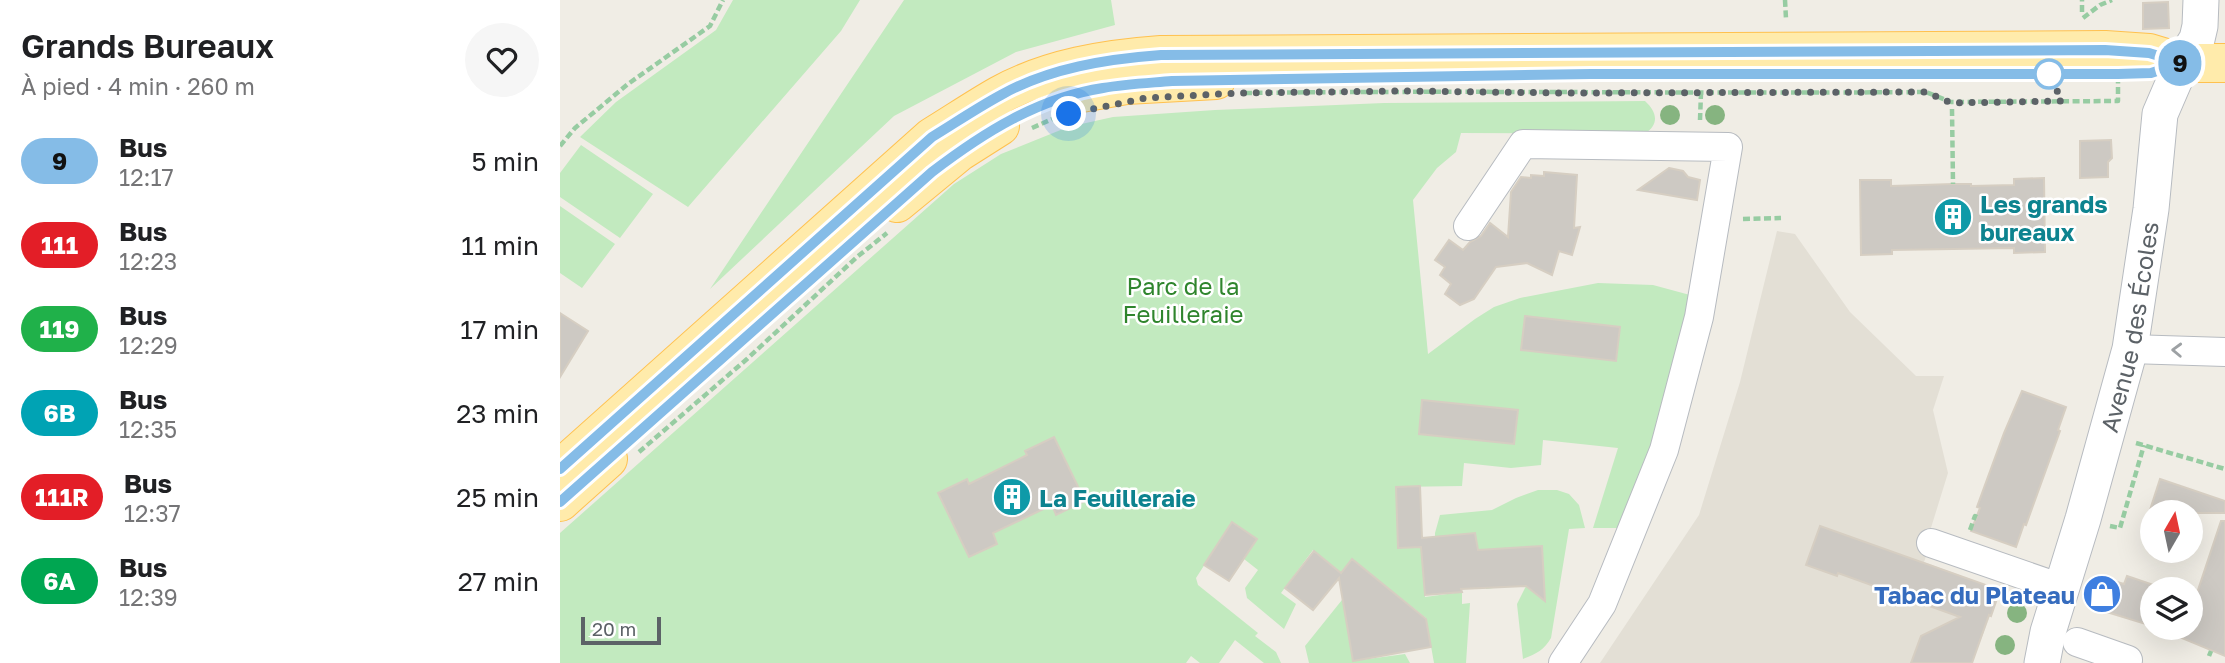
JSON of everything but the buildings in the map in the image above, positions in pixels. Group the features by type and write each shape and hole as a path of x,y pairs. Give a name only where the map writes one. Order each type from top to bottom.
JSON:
{"main road":[{"path":"560,469 932,137 1002,94 1066,70 1105,61 1161,55 2105,50 2149,53 2182,63 2225,63"},
{"path":"560,502 932,172 1019,115 1075,94 1126,85 1172,81 1591,74 2118,74 2151,73 2182,63"}],"street":[{"name":"Avenue des Écoles","path":"2042,663 2048,632 2083,519 2130,349 2151,209 2160,114 2182,63 2197,39 2201,0"},
{"path":"1468,226 1523,144 1728,147 1699,317 1664,450 1602,604 1562,663"},
{"path":"2130,349 2225,352"},
{"path":"1931,543 2061,588"},
{"path":"2077,642 2131,662"}],"path":[{"path":"560,146 575,128 628,84 710,26 723,0"},
{"path":"1785,0 1786,27"},
{"path":"2082,0 2082,12"},
{"path":"2082,19 2100,5 2112,0"},
{"path":"1238,93 1926,92 1951,103 2118,101"},
{"path":"1952,109 1953,184"},
{"path":"1022,132 1069,114"},
{"path":"1738,219 1781,218"},
{"path":"634,457 894,227"},
{"path":"2117,527 2120,528 2143,444 2225,469"}],"shaded area":[{"path":"1777,231 1795,234 1850,312 1916,376 1944,376 1933,410 1948,473 1930,531 1934,533 1924,562 2000,590 1972,663 1600,663 1699,515 1740,382"}],"green space":[{"path":"733,0 860,0 841,31 688,207 580,137 616,102 716,30"},
{"path":"904,0 1111,0 1115,25 1016,52 894,116 710,289"},
{"name":"Parc de la Feuilleraie","path":"1645,101 1654,114 1653,127 1644,134 1461,133 1456,152 1437,168 1413,200 1428,354 1494,307 1520,298 1598,283 1653,285 1690,295 1655,438 1620,528 1593,528 1618,448 1543,440 1541,465 1511,468 1464,463 1462,486 1396,487 1398,547 1435,546 1440,515 1492,510 1538,490 1557,490 1569,494 1579,505 1585,528 1569,529 1551,638 1539,651 1523,659 1517,604 1526,586 1530,590 1540,589 1499,549 1501,587 1486,589 1475,533 1450,536 1423,565 1425,597 1462,592 1462,604 1470,603 1466,663 1434,663 1426,618 1353,560 1341,573 1313,550 1281,593 1296,604 1284,629 1247,598 1245,588 1258,570 1244,559 1257,539 1232,522 1196,578 1198,585 1258,633 1255,636 1276,652 1281,663 1264,663 1235,640 1219,663 1200,663 1191,656 1186,663 560,663 560,533 954,184 1001,154 1068,127 1113,117 1384,103","holes":["1525,316 1620,327 1616,360 1521,350","1422,400 1518,410 1514,444 1419,434","1054,437 1085,501 1057,515 1052,505 993,533 997,544 969,557 938,493 966,479 969,484 1027,455 1026,451"]},
{"path":"581,145 653,194 620,238 560,197 560,173"},
{"path":"560,206 615,244 582,288 560,273"},
{"path":"1354,585 1346,621 1353,661 1405,654 1410,663 1309,663 1305,646"}],"bus line":[{"name":"9","path":"560,469 932,137 1002,94 1066,70 1130,57 1161,55 2105,50 2149,53 2182,63 2151,73 2118,74 1591,74 1172,81 1102,88 1075,94 1019,115 932,172 560,502"}],"place":[{"name":"Les grands bureaux","path":"1953,217"},
{"name":"La Feuilleraie","path":"1012,497"},
{"name":"Tabac du Plateau","path":"2102,594"}],"route":[{"path":"1069,114 1146,98 1238,93 1926,92 1951,103 2062,101 2049,74"}]}
